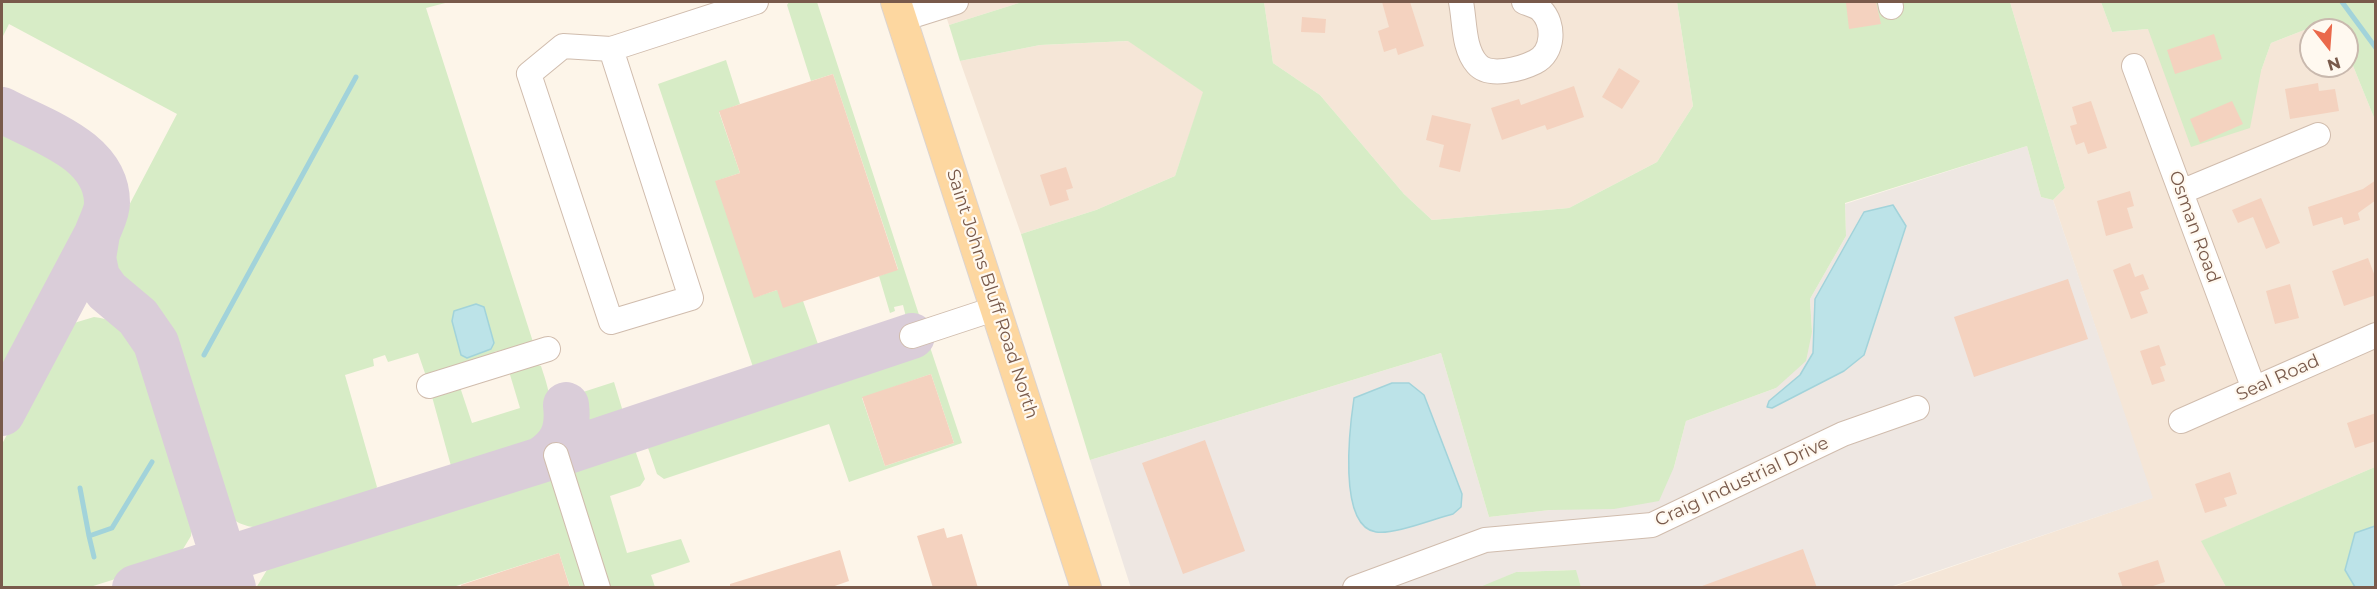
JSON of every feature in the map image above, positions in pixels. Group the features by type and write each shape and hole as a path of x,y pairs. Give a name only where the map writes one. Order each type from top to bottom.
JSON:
{"main road":[{"name":"Saint Johns Bluff Road North","path":"899,10 1086,588"}],"street":[{"path":"611,49 691,298 610,322 529,74 563,46 611,49 756,2"},
{"path":"899,10 956,2"},
{"path":"1461,2 1469,51 1479,66 1493,71 1516,69 1537,62 1547,51 1551,36 1549,22 1540,9 1524,2"},
{"name":"Osman Road","path":"2134,66 2254,389"},
{"path":"2181,192 2318,135"},
{"path":"912,336 997,308"},
{"name":"Seal Road","path":"2181,421 2376,334"},
{"path":"429,386 548,349"},
{"name":"Craig Industrial Drive","path":"1354,588 1485,540 1652,525 1843,434 1917,408"},
{"path":"556,455 598,588"}],"shaded area":[{"path":"941,2 1022,2 949,25"},
{"path":"1264,2 1677,2 1693,106 1657,162 1569,208 1432,220 1404,194 1320,95 1273,63"},
{"path":"2010,2 2101,2 2112,32 2148,29 2261,71 2271,43 2299,32 2299,78 2358,78 2375,120 2375,467 2202,541 2226,587 1890,588 2152,498 2053,200 2065,188"},
{"path":"1129,41 1204,92 1175,176 1096,210 1021,234 960,61 1040,45"},
{"path":"2027,146 2041,197 2053,200 2153,498 1890,587 1581,587 1575,570 1516,572 1480,588 1131,588 1090,460 1441,353 1489,517 1550,510 1674,467 1686,421 1776,388 1812,332 1810,299 1846,236 1845,204"}],"green space":[{"path":"2,2 449,2 426,8 533,342 504,356 502,350 494,352 494,356 427,379 418,353 388,362 385,355 373,359 374,366 345,375 377,487 369,500 317,518 276,527 258,528 241,524 228,513 220,499 176,354 165,327 153,308 118,281 109,259 114,234 177,114 9,24 2,38"},
{"path":"789,2 817,2 922,324 909,329 900,323 900,320 906,317 903,305 894,307 895,311 890,313 879,276 898,269 833,74 811,81 787,5"},
{"path":"1022,2 1264,2 1273,63 1320,95 1404,194 1432,220 1569,208 1657,162 1693,106 1677,2 2010,2 2065,188 2053,200 2041,197 2027,146 1845,203 1846,236 1810,299 1812,332 1806,361 1776,388 1686,421 1674,467 1659,501 1614,509 1550,510 1489,517 1441,353 1090,460 1021,234 1096,210 1175,176 1203,92 1128,41 1040,45 960,61 949,25"},
{"path":"2101,2 2375,2 2375,120 2358,78 2359,18 2299,18 2299,32 2271,43 2261,71 2250,128 2191,147 2148,29 2112,32"},
{"path":"726,60 740,104 719,112 740,173 716,181 755,297 777,290 803,301 820,350 755,373 658,84"},
{"path":"2,127 67,162 87,182 90,206 76,242 2,386"},
{"path":"94,317 112,321 125,328 145,354 194,512 191,536 180,554 160,565 90,587 2,587 2,444 60,336 74,323"},
{"path":"927,338 962,443 849,482 829,424 664,479 657,474 648,448 652,437 905,352 907,345","holes":["931,374 954,443 885,466 862,398"]},
{"path":"530,362 541,366 548,389 551,411 547,432 531,450 463,470 451,466 431,393 459,384 472,423 520,408 508,368"},
{"path":"614,382 624,415 590,429 578,398 580,393"},
{"path":"626,446 635,450 645,479 640,486 610,496 627,553 681,539 690,562 651,575 655,587 608,587 571,474 575,464"},
{"path":"2375,467 2375,526 2355,533 2345,570 2355,587 2226,587 2201,541"},
{"path":"547,474 552,479 587,587 570,587 559,553 453,587 256,588 270,565 289,556"},
{"path":"1576,570 1581,587 1480,587 1516,572"}],"water":[{"path":"1893,205 1906,226 1864,355 1844,371 1772,408 1767,407 1769,401 1800,375 1813,353 1815,299 1864,212"},
{"path":"476,304 484,307 494,343 491,349 467,358 461,355 452,321 454,311"},
{"path":"1392,383 1409,383 1424,395 1462,494 1461,507 1453,514 1414,526 1376,532 1364,526 1356,512 1351,494 1349,451 1352,411 1354,398"},
{"path":"2375,526 2375,587 2355,587 2345,570 2355,533"}],"building":[{"path":"1382,2 1410,2 1424,46 1398,55 1396,48 1384,52 1378,31 1389,27"},
{"path":"1876,2 1881,24 1849,29 1846,3"},
{"path":"1302,17 1326,19 1325,33 1301,32"},
{"path":"2214,34 2222,59 2175,74 2167,50"},
{"path":"1619,68 1640,81 1622,109 1602,97"},
{"path":"833,74 898,270 783,308 777,290 754,298 715,181 740,173 719,111"},
{"path":"2318,83 2319,91 2335,89 2339,111 2290,119 2285,89"},
{"path":"1574,86 1584,117 1547,130 1545,125 1502,140 1491,108 1519,99 1521,105"},
{"path":"2091,101 2107,148 2088,154 2084,142 2076,145 2070,126 2077,124 2072,107"},
{"path":"2232,101 2243,124 2200,143 2190,119"},
{"path":"1432,115 1471,124 1460,172 1439,167 1444,145 1426,140"},
{"path":"1066,167 1073,188 1066,190 1069,200 1050,206 1040,175"},
{"path":"2376,180 2376,200 2358,213 2360,220 2344,225 2342,217 2313,226 2308,207 2363,189"},
{"path":"2130,191 2134,206 2127,208 2133,228 2106,236 2097,201"},
{"path":"2261,198 2280,243 2266,249 2253,217 2238,223 2232,210"},
{"path":"2368,258 2376,279 2376,295 2344,306 2332,271"},
{"path":"2130,263 2135,277 2143,274 2149,289 2140,292 2148,313 2131,319 2113,270"},
{"path":"2068,279 2088,339 1974,377 1954,317"},
{"path":"2290,284 2299,318 2275,324 2266,291"},
{"path":"2159,345 2166,365 2160,367 2165,381 2152,385 2140,351"},
{"path":"931,374 954,443 885,466 862,397"},
{"path":"2376,413 2376,441 2355,448 2347,423"},
{"path":"1205,440 1245,551 1183,574 1142,463"},
{"path":"2230,472 2237,494 2224,498 2227,506 2205,513 2195,484"},
{"path":"944,528 947,538 962,534 978,588 933,588 917,536"},
{"path":"1803,549 1817,588 1703,588 1702,586"},
{"path":"840,550 849,581 829,588 730,588 730,584"},
{"path":"559,553 570,588 462,588 461,585"},
{"path":"2158,560 2165,582 2147,588 2123,588 2118,573"}],"waterway":[{"path":"2342,2 2376,48"},
{"path":"204,355 356,77"},
{"path":"94,557 89,536 112,528 152,462"},
{"path":"80,488 89,536"}],"taxiway":[{"path":"2,110 69,144 84,156 96,169 104,185 107,203 97,234 2,413"},
{"path":"97,234 93,258 97,277 107,291 138,317 156,343 233,588"},
{"path":"135,588 541,460 912,336"},
{"path":"541,460 563,437 567,414 566,405"}]}
